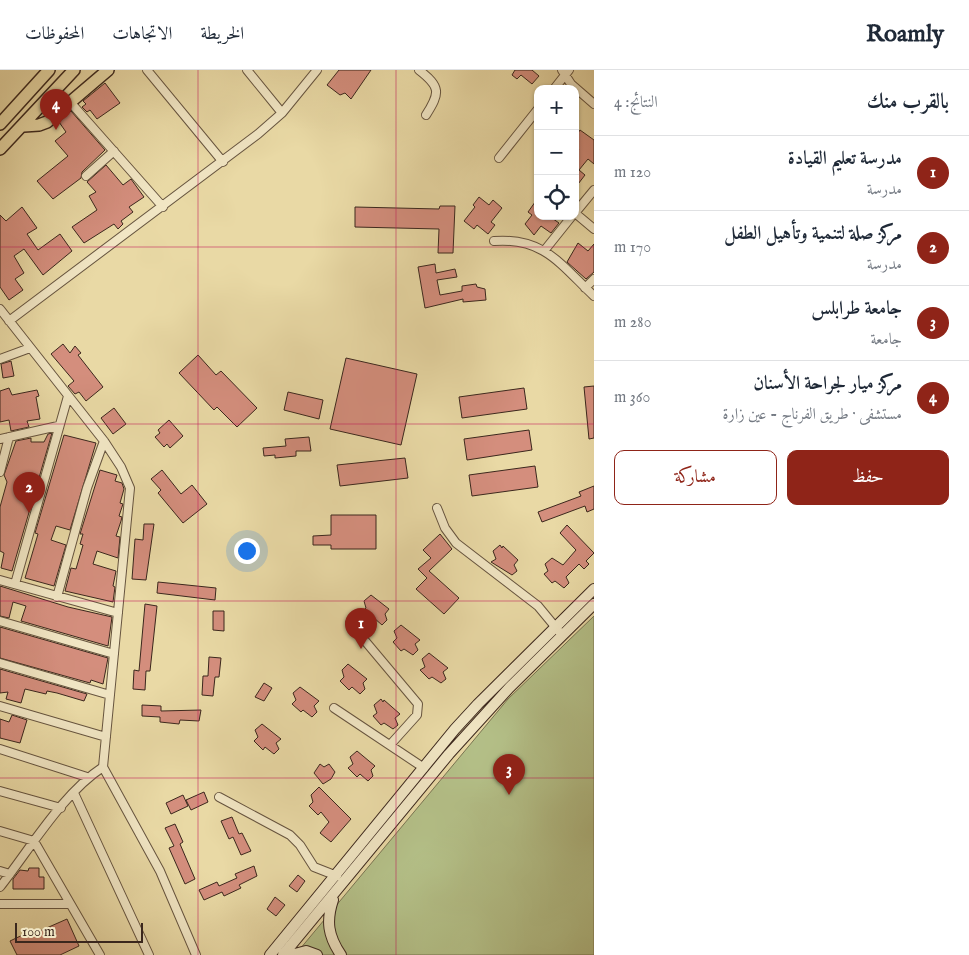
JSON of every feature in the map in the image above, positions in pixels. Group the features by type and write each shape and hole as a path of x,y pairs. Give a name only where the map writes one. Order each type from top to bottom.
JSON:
{"main road":[{"path":"0,124 49,70"},
{"path":"0,149 24,126 74,70"},
{"path":"24,126 39,125 47,122 108,70"}],"street":[{"path":"147,70 222,162"},
{"path":"247,70 282,113"},
{"path":"9,321 222,162 282,113 317,70"},
{"path":"420,70 431,78 437,89 436,99 426,115"},
{"path":"557,85 565,72"},
{"path":"565,72 571,84 594,104"},
{"path":"71,103 163,207"},
{"path":"499,158 534,114"},
{"path":"86,176 114,151"},
{"path":"579,208 594,190"},
{"path":"579,216 594,229"},
{"path":"544,251 569,220"},
{"path":"494,241 520,240 544,251 594,296"},
{"path":"586,288 594,279"},
{"path":"0,309 104,442 122,467 130,488 104,767 160,870 196,955"},
{"path":"0,359 30,348"},
{"path":"14,584 68,396"},
{"path":"0,439 58,426"},
{"path":"0,472 10,437"},
{"path":"57,597 87,488 104,442"},
{"path":"437,508 445,528 456,542 538,606 558,631"},
{"path":"0,580 118,613"},
{"path":"283,955 449,754 509,688 594,589"},
{"path":"270,955 478,704 558,631 594,604"},
{"path":"0,621 114,654"},
{"path":"350,623 418,704 417,715 390,745"},
{"path":"0,663 110,695"},
{"path":"0,706 106,737"},
{"path":"334,708 424,768"},
{"path":"0,749 88,777"},
{"path":"0,887 34,841 74,793 88,777 104,767"},
{"path":"0,791 61,808"},
{"path":"74,793 149,955"},
{"path":"219,797 290,835 300,845 314,867 337,876"},
{"path":"0,831 34,841 100,955"},
{"path":"0,871 10,874"},
{"path":"335,893 328,923 332,940 341,955"},
{"path":"0,904 70,904"},
{"path":"291,955 306,951 317,955"}],"green space":[{"path":"594,616 594,955 295,955 508,699"}],"building":[{"path":"339,70 371,70 351,99 345,93 340,95 327,85"},
{"path":"515,70 532,70 539,76 532,84 521,75 517,79 512,75"},
{"path":"105,83 120,103 97,119 90,110 87,112 82,107 86,104 83,101"},
{"path":"71,111 105,150 82,172 81,178 53,199 37,181 68,156 55,141 66,132 59,122"},
{"path":"580,130 594,140 594,164 588,159 579,170 579,149"},
{"path":"106,165 123,185 131,179 144,197 129,207 133,212 121,221 123,224 118,229 114,224 84,243 72,227 97,210 89,196 96,192 87,182"},
{"path":"579,170 585,175 579,183"},
{"path":"479,197 489,205 493,200 502,208 491,222 495,225 488,234 477,225 474,229 464,221 475,207 473,205"},
{"path":"534,204 534,220 555,220 559,223 551,233 541,226 534,235 525,224 532,215 528,212"},
{"path":"440,206 455,206 453,253 438,253 439,229 355,227 355,207 439,209"},
{"path":"22,207 37,228 27,234 38,250 60,234 72,251 43,275 24,249 14,256 24,273 15,279 23,290 9,300 0,287 0,215 6,221"},
{"path":"578,243 588,251 594,244 594,272 586,279 567,262"},
{"path":"435,264 436,273 455,269 457,277 437,280 440,295 462,291 462,286 476,284 477,287 485,289 486,300 463,302 463,299 425,308 418,267"},
{"path":"63,344 70,353 75,346 81,353 78,355 103,387 86,401 79,392 75,394 68,386 74,381 51,354"},
{"path":"198,355 216,375 221,371 257,408 237,427 217,407 214,410 179,373"},
{"path":"346,358 417,374 401,445 330,429"},
{"path":"11,361 14,376 3,378 1,364"},
{"path":"594,386 594,438 589,439 584,387"},
{"path":"9,388 12,395 37,390 39,396 36,397 40,419 27,421 29,427 11,431 9,420 0,422 0,391"},
{"path":"524,388 527,409 462,418 459,397"},
{"path":"288,392 323,400 319,419 284,410"},
{"path":"114,408 126,424 113,434 101,418"},
{"path":"169,420 183,436 170,448 167,444 164,447 155,437 160,433 158,430"},
{"path":"529,430 532,450 467,460 464,439"},
{"path":"52,433 12,571 1,568 4,553 0,551 0,507 7,482 4,475 16,441 31,438 31,442 44,442 48,434"},
{"path":"64,435 96,443 70,530 56,526 51,540 66,545 54,586 25,578 38,534 35,533"},
{"path":"309,437 311,451 296,451 296,456 275,458 275,455 264,456 263,448 286,446 285,439"},
{"path":"405,458 408,478 340,486 337,465"},
{"path":"535,466 538,487 472,496 469,475"},
{"path":"100,470 117,475 115,481 122,483 124,489 120,503 123,504 119,516 122,517 116,536 120,537 118,558 97,551 93,564 116,571 113,586 115,587 113,602 65,591 71,568 76,569 83,545 80,544 83,534 80,534"},
{"path":"162,470 181,494 192,485 207,504 183,523 158,493 161,490 151,479"},
{"path":"594,486 594,509 587,512 585,506 542,522 538,512 581,496 579,492"},
{"path":"331,515 376,515 376,549 331,549 331,545 313,545 313,536 331,535"},
{"path":"144,524 154,524 146,580 132,579 135,539 143,540"},
{"path":"567,525 594,553 586,561 589,564 584,569 579,564 566,577 569,583 564,588 555,581 552,583 544,574 548,571 545,564 552,558 563,565 576,550 560,533"},
{"path":"440,534 452,549 429,571 459,598 444,614 416,589 427,578 418,569 431,558 423,550"},
{"path":"500,545 518,560 514,565 517,571 512,575 491,562 496,559 493,551"},
{"path":"158,582 216,588 215,600 157,593"},
{"path":"0,586 68,607 112,617 108,646 21,621 26,606 13,602 9,618 0,616"},
{"path":"371,595 389,609 385,614 387,620 382,625 374,618 371,620 362,612 366,608 364,601"},
{"path":"145,604 157,606 150,671 146,671 145,690 133,689 134,670 139,671"},
{"path":"213,611 224,611 224,631 213,630"},
{"path":"401,625 420,640 415,644 418,650 413,655 404,649 401,651 393,642 397,638 394,631"},
{"path":"0,627 108,658 103,684 91,680 90,683 0,658"},
{"path":"429,653 448,668 443,672 446,679 441,683 432,677 429,679 420,670 425,667 422,659"},
{"path":"209,657 221,658 219,677 215,677 213,696 202,695 203,676 208,676"},
{"path":"348,664 367,679 363,683 365,689 360,694 352,687 349,690 340,681 344,677 342,670"},
{"path":"0,669 87,694 84,701 57,693 47,691 46,694 25,689 21,703 6,699 8,692 0,693"},
{"path":"264,683 272,688 264,701 255,697"},
{"path":"300,687 319,701 314,706 317,712 312,717 303,710 301,712 292,704 296,700 293,693"},
{"path":"381,699 400,714 395,718 398,725 393,729 384,723 381,725 373,716 377,713 374,705"},
{"path":"142,705 161,706 161,711 201,710 199,721 180,720 179,724 160,722 160,717 142,716"},
{"path":"12,715 27,720 20,743 0,738 0,719 9,722"},
{"path":"262,724 281,739 276,743 279,749 274,754 265,747 263,750 254,741 258,737 255,730"},
{"path":"357,751 375,766 371,770 373,776 368,781 360,774 357,777 348,768 353,764 350,757"},
{"path":"320,764 324,767 329,764 335,772 331,779 323,784 314,773"},
{"path":"319,787 351,819 331,842 320,833 329,822 321,812 318,815 309,806 313,802 311,795"},
{"path":"204,792 208,802 191,810 186,800"},
{"path":"183,795 188,806 171,814 166,803"},
{"path":"232,817 239,834 242,833 251,851 241,855 233,837 229,839 221,821"},
{"path":"175,824 183,842 180,844 195,879 185,884 169,848 174,846 165,828"},
{"path":"254,866 257,876 239,885 241,888 224,896 222,892 204,900 199,890 217,882 219,886 237,878 235,874"},
{"path":"29,868 39,868 39,877 44,877 44,889 13,889 13,879 20,870 28,871"},
{"path":"298,875 305,881 297,892 289,886"},
{"path":"275,897 285,905 276,916 267,909"},
{"path":"67,919 79,946 60,955 17,955 10,941 31,931 33,934"}],"place":[{"name":"مركز ميار لجراحة الأسنان","path":"56,130"},
{"name":"مركز صلة لتنمية وتأهيل الطفل","path":"29,513"},
{"name":"مدرسة تعليم القيادة","path":"361,649"},
{"name":"جامعة طرابلس","path":"509,795"}]}
